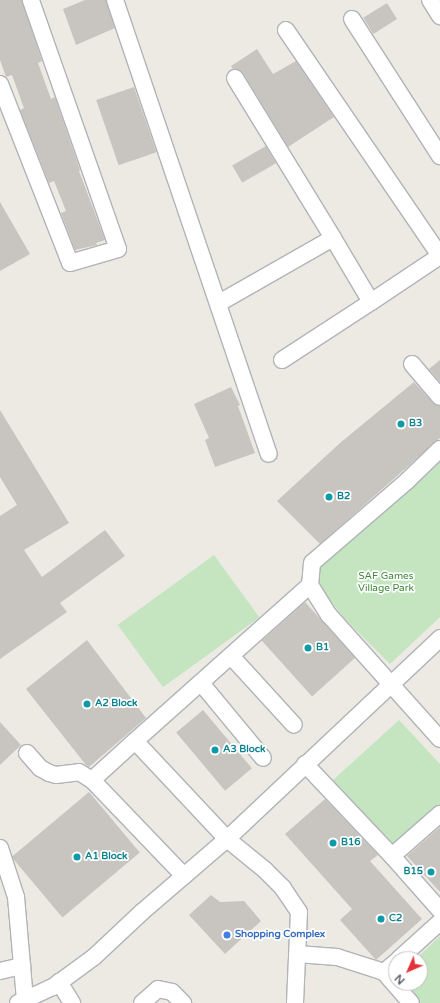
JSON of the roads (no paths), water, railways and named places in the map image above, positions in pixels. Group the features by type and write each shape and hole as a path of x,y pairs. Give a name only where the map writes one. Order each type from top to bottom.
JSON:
{"street":[{"path":"0,84 70,263 118,249 31,0"},
{"path":"115,0 219,303 239,370 269,454"},
{"path":"430,0 440,16"},
{"path":"352,19 440,156"},
{"path":"282,360 440,256 286,30"},
{"path":"235,78 371,302"},
{"path":"219,303 333,238"},
{"path":"412,364 440,397"},
{"path":"440,449 407,480 312,563 310,585 329,615 440,739"},
{"path":"92,780 310,585"},
{"path":"0,848 16,897 22,966 21,1001 59,982 94,957 227,839 390,683 440,638"},
{"path":"231,656 294,724"},
{"path":"201,682 263,758"},
{"path":"135,741 227,839 265,870 283,888 299,912 296,1003"},
{"path":"27,753 40,768 49,773 56,774 79,772 92,780 184,876"},
{"path":"305,764 392,856 440,910"},
{"path":"392,856 440,814"},
{"path":"408,951 440,922"},
{"path":"297,954 337,957 384,972 411,1003"},
{"path":"0,971 22,966"},
{"path":"384,972 388,969"},
{"path":"59,982 72,1003"},
{"path":"142,1003 158,989 172,992 183,1003"}],"place":[{"name":"B3","path":"401,424"},
{"name":"B2","path":"329,497"},
{"name":"B1","path":"308,648"},
{"name":"A2 Block","path":"87,704"},
{"name":"A3 Block","path":"215,750"},
{"name":"B16","path":"333,843"},
{"name":"A1 Block","path":"77,857"},
{"name":"B15","path":"431,872"},
{"name":"C2","path":"381,919"},
{"name":"Shopping Complex","path":"227,935"}],"park label":[{"name":"SAF Games Village Park","path":"386,582"}]}
